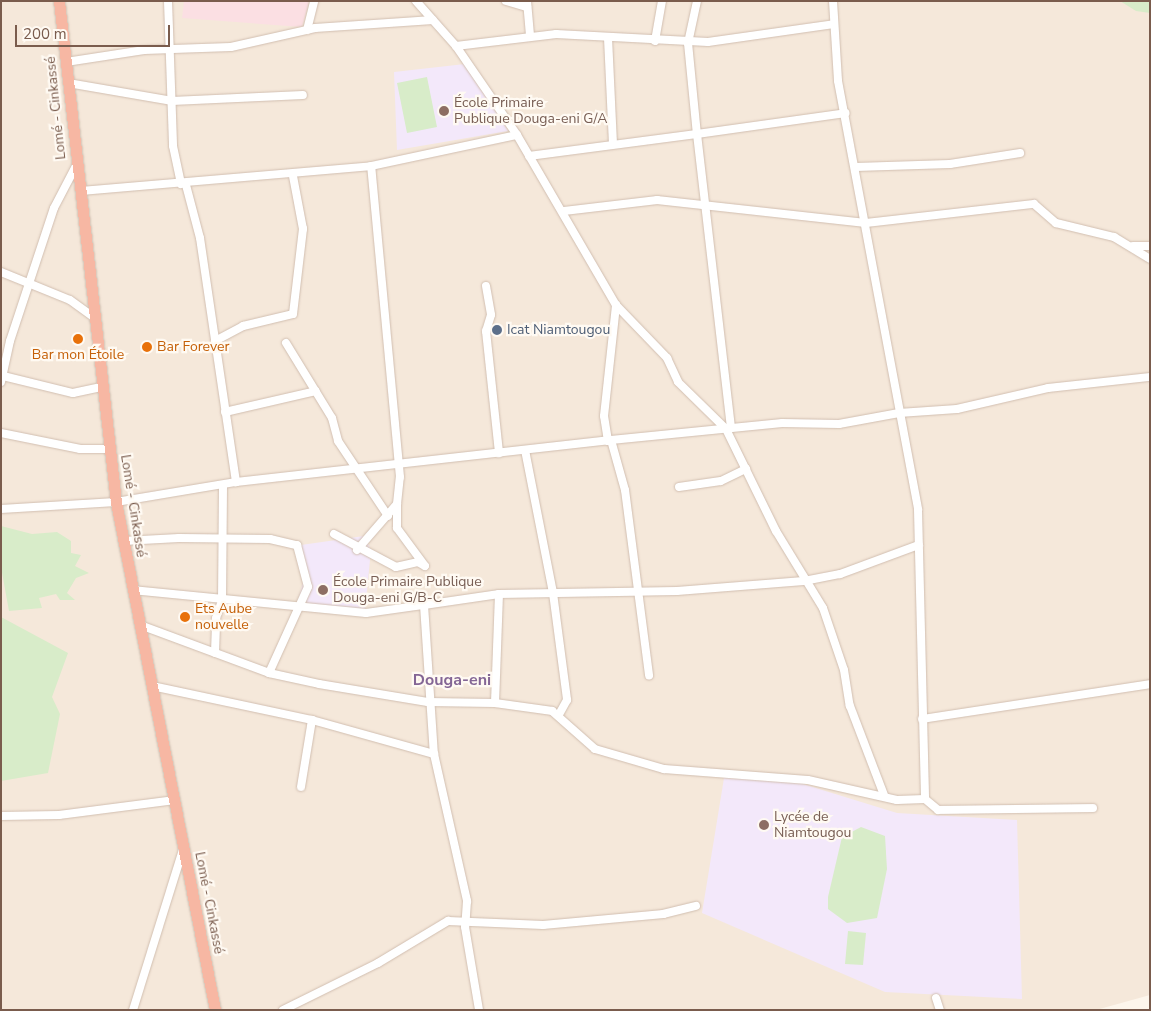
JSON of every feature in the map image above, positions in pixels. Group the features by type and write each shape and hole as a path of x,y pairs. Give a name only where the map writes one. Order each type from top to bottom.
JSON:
{"highway":[{"name":"Lomé - Cinkassé","path":"59,1 77,164 82,191 93,317 116,502 215,1010"}],"street":[{"path":"168,1 172,50 175,167 183,185 200,238 236,482"},
{"path":"307,30 314,1"},
{"path":"416,1 456,46 517,135 564,210 616,305 667,358 678,382 729,429"},
{"path":"506,1 527,4 530,36"},
{"path":"655,41 662,1"},
{"path":"696,1 688,43 729,429 746,469 804,580 823,608 844,670 850,706 884,795"},
{"path":"833,1 834,24 846,113 918,510 925,799"},
{"path":"66,62 172,50 232,47 307,30 433,20"},
{"path":"456,46 530,36 688,43 799,32 834,24"},
{"path":"608,38 613,144"},
{"path":"68,83 172,101 303,94"},
{"path":"529,156 846,113"},
{"path":"82,191 183,185 269,174 293,176 370,166 517,135"},
{"path":"856,167 950,164 1020,153"},
{"path":"77,164 54,208 2,379 73,393 102,387"},
{"path":"334,534 357,550 396,566 418,562 425,566 398,528 399,465 370,166"},
{"path":"215,341 243,326 293,314 303,229 293,176"},
{"path":"564,210 657,200 706,203 866,223 1034,204 1056,223 1133,246 1150,246"},
{"path":"1133,246 1150,259"},
{"path":"1,272 30,282 70,300 93,317"},
{"path":"486,286 491,315 486,331 500,453"},
{"path":"616,305 604,416 625,490 649,675"},
{"path":"286,343 332,418 338,441 388,516"},
{"path":"1,509 116,502 236,482 610,441 729,429 839,424 899,413 957,409 1048,388 1150,377"},
{"path":"225,412 316,391"},
{"path":"1,433 80,449 109,449"},
{"path":"525,450 553,593 567,700 558,716"},
{"path":"680,487 720,480 746,469"},
{"path":"215,653 224,540 223,485"},
{"path":"357,550 397,504"},
{"path":"123,541 270,540 297,545 308,587 301,609 269,673"},
{"path":"132,590 221,596 301,609 366,613 499,594 638,591 804,580 840,574 919,545"},
{"path":"495,703 499,594"},
{"path":"424,605 428,702 434,754 467,920 479,1010"},
{"path":"140,625 269,673 428,702 495,703 552,711 595,749 664,769 808,780 884,795 896,800 925,799 938,810 1093,808"},
{"path":"922,719 1150,684"},
{"path":"152,686 312,720 434,754"},
{"path":"301,787 312,720"},
{"path":"1,816 59,815 175,800"},
{"path":"133,1010 184,848"},
{"path":"283,1010 378,963 443,922 467,920 543,925 664,914 696,906"},
{"path":"936,998 940,1010"}],"shaded area":[{"path":"1,1 1150,1 1150,995 1096,1010 1,1010"},
{"path":"184,1 309,1 302,27 182,18"},
{"name":"École Primaire Publique Douga-eni G/A","path":"465,64 508,131 397,150 394,72"},
{"path":"364,536 371,550 365,610 297,604 303,582 301,545"},
{"name":"Lycée de Niamtougou","path":"724,778 793,781 897,813 1017,820 1022,999 885,992 702,913"}],"green space":[{"path":"1120,1 1150,1 1150,13 1136,11"},
{"path":"427,77 437,127 407,133 397,83"},
{"path":"1,526 32,534 57,532 71,541 71,553 81,555 75,566 89,573 76,578 67,593 75,600 60,600 56,594 39,598 42,608 9,611 1,567"},
{"path":"1,617 68,653 52,697 60,714 48,773 1,781"},
{"path":"861,827 885,836 887,869 877,918 847,923 828,909 828,897 842,837"},
{"path":"848,931 866,933 863,965 845,964"}],"place":[{"name":"École Primaire Publique Douga-eni G/A","path":"444,111"},
{"name":"Icat Niamtougou","path":"497,330"},
{"name":"Bar mon Étoile","path":"78,339"},
{"name":"Bar Forever","path":"147,347"},
{"name":"École Primaire Publique Douga-eni G/B-C","path":"323,590"},
{"name":"Ets Aube nouvelle","path":"185,617"},
{"name":"Lycée de Niamtougou","path":"764,825"}],"district":[{"name":"Douga-eni","path":"452,680"}]}
